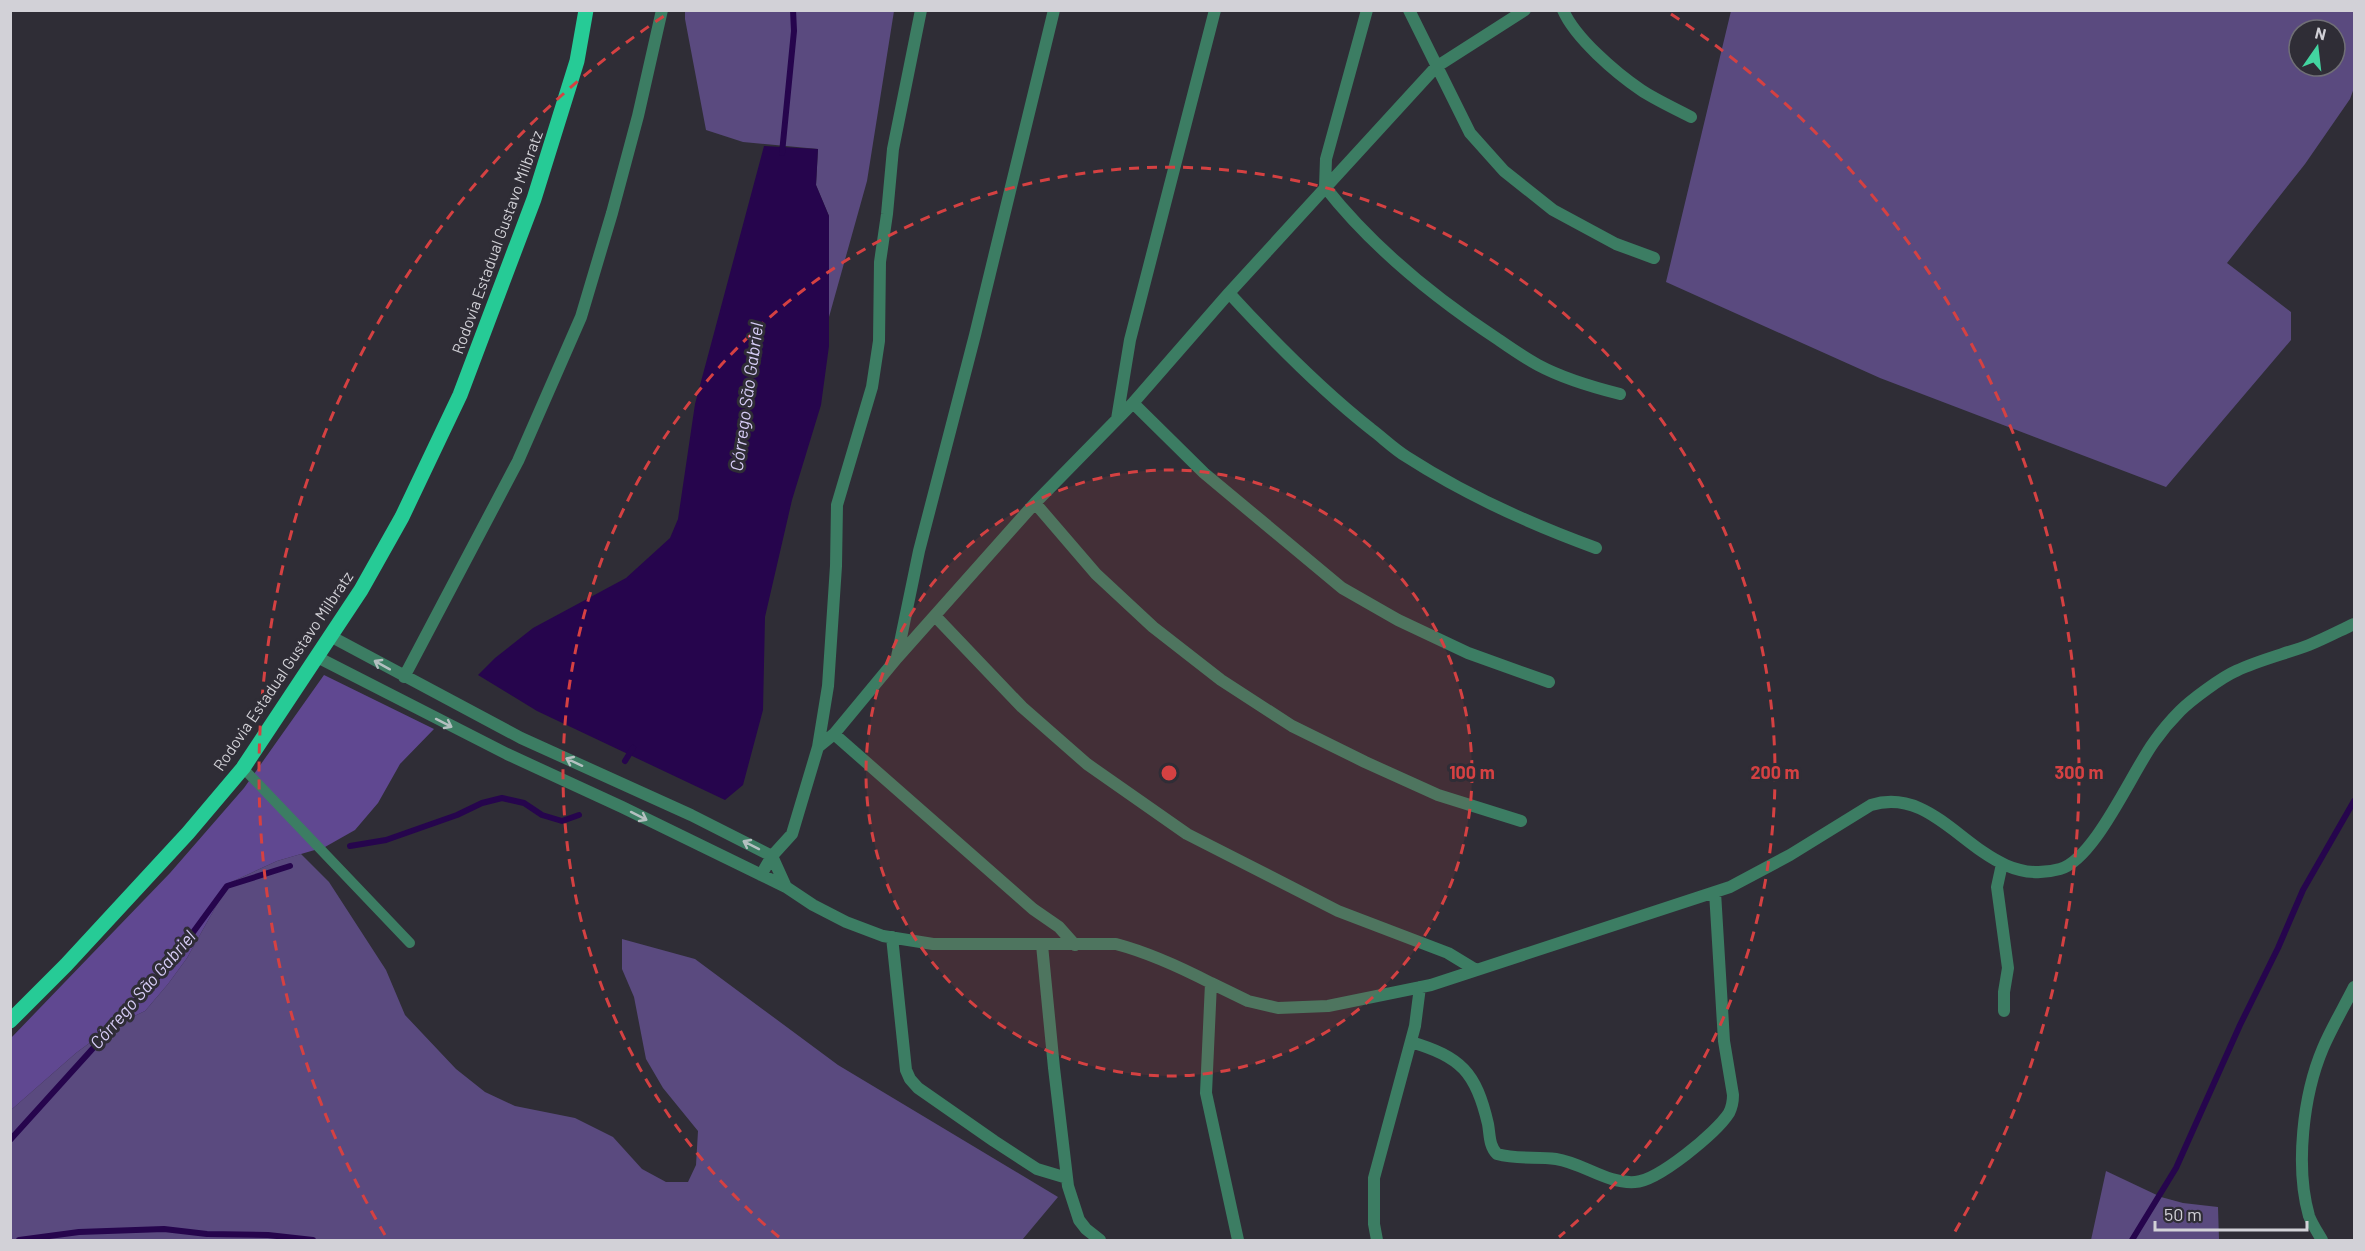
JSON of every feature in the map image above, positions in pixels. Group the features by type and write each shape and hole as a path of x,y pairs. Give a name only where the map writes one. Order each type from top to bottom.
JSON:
{"main road":[{"name":"Rodovia Estadual Gustavo Milbratz","path":"10,1021 66,965 180,842 243,768 361,590 402,517 460,395 534,199 577,61 586,10"}],"street":[{"path":"404,677 518,461 581,316 632,138 662,10"},
{"path":"761,875 772,856 792,834 818,747 828,686 836,566 837,505 872,387 879,341 880,262 893,149 921,10"},
{"path":"897,658 920,551 1054,10"},
{"path":"1117,419 1130,340 1215,10"},
{"path":"1367,10 1326,159 1325,187 1347,214 1391,258 1468,320 1538,365 1583,385 1620,394"},
{"path":"1409,10 1470,133 1504,171 1553,210 1616,244 1654,258"},
{"path":"818,747 834,734 897,658 936,617 1035,503 1133,403 1229,293 1325,187 1372,140 1436,67 1524,10"},
{"path":"1563,10 1568,21 1603,60 1641,90 1690,117"},
{"path":"1229,293 1282,351 1345,408 1406,456 1474,497 1555,533 1596,548"},
{"path":"1133,403 1204,473 1342,588 1398,620 1468,653 1549,682"},
{"path":"1035,503 1096,574 1153,627 1221,680 1292,726 1365,762 1438,795 1521,821"},
{"path":"936,617 1022,707 1078,757 1186,834 1338,911 1448,953 1476,970"},
{"path":"317,657 497,749 786,887 813,905 846,922 892,937 933,944 1116,944 1180,966 1248,1001 1278,1008 1328,1006 1420,987 1730,887 1790,855 1871,805 1884,801 1897,800 1913,805 1938,818 2002,864 2012,868 2036,873 2062,868 2084,852 2101,830 2154,742 2181,710 2234,671 2310,644 2355,624"},
{"path":"332,637 521,738 691,815 772,856 786,887"},
{"path":"834,734 1033,909 1059,927 1075,945"},
{"path":"2002,864 1996,887 2008,968 2004,1011"},
{"path":"1411,1042 1437,1050 1459,1062 1472,1080 1483,1106 1491,1143 1497,1154 1517,1159 1554,1159 1619,1181 1645,1181 1703,1139 1729,1113 1732,1104 1734,1095 1724,1041 1715,892"},
{"path":"892,937 906,1070 910,1079 930,1097 1037,1169 1067,1178"},
{"path":"1042,945 1067,1178 1073,1206 1079,1220 1100,1240"},
{"path":"1210,983 1206,1093 1238,1240"},
{"path":"1377,1240 1374,1224 1374,1178 1411,1042 1420,987"},
{"path":"2322,1240 2309,1217 2303,1179 2302,1139 2308,1098 2322,1050 2355,987"}],"lane":[{"path":"243,768 410,943"}],"shaded area":[{"path":"685,10 894,11 867,181 829,317 829,216 816,185 818,149 743,142 706,130"},
{"path":"1731,11 2354,11 2354,88 2350,99 2305,164 2227,263 2291,312 2291,340 2166,487 1880,378 1666,282"},
{"path":"324,675 434,729 400,764 378,803 355,830 325,847 277,861 229,883 187,958 145,1011 111,1027 76,1053 11,1110 11,1038 170,873 244,788"},
{"path":"301,854 329,882 386,970 405,1015 456,1069 485,1092 515,1106 575,1118 613,1137 642,1169 666,1182 688,1182 696,1165 698,1131 663,1088 646,1059 634,997 622,969 622,939 695,959 838,1065 1058,1197 1022,1240 11,1240 11,1110 76,1053 111,1027 145,1011 187,958 229,883 277,861"},
{"path":"2106,1171 2161,1197 2183,1203 2218,1207 2219,1240 2091,1240"}],"water":[{"path":"764,146 818,149 816,185 829,216 829,346 821,405 792,500 765,617 763,710 743,785 725,800 537,711 478,675 495,658 533,628 626,578 670,538 678,519 695,404"}],"waterway":[{"name":"Córrego São Gabriel","path":"782,153 794,31 793,10"},
{"name":"Córrego São Gabriel","path":"625,761 633,748"},
{"name":"Córrego São Gabriel","path":"350,846 386,840 457,815 482,803 502,798 524,803 542,815 562,821 579,815"},
{"path":"2132,1240 2176,1168 2303,890 2354,801"},
{"name":"Córrego São Gabriel","path":"10,1140 172,961 227,886 290,866"},
{"path":"19,1240 79,1232 164,1229 207,1234 268,1235 313,1240"}]}
